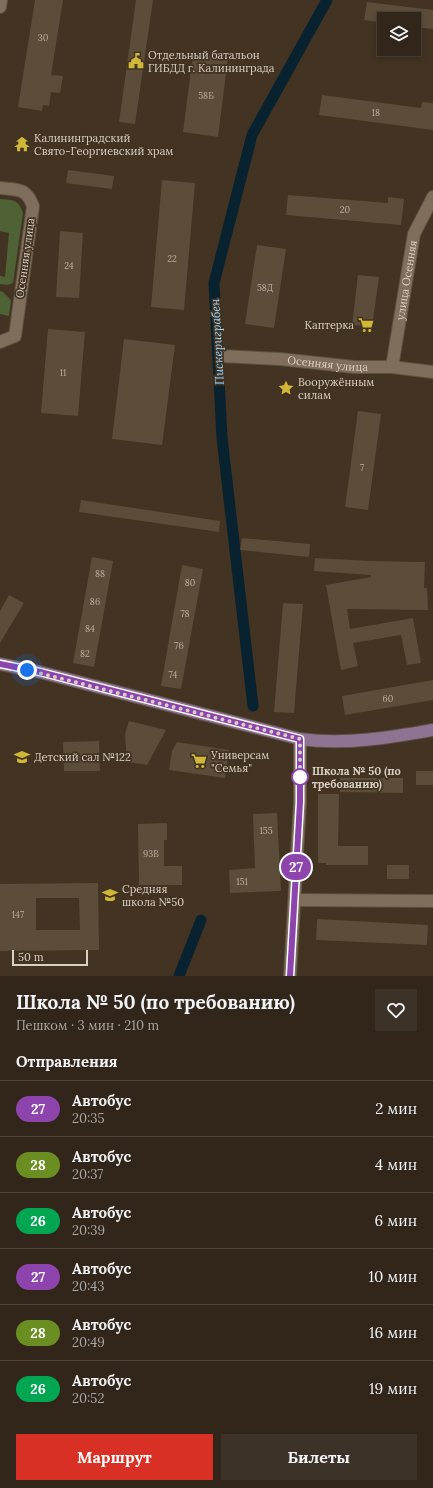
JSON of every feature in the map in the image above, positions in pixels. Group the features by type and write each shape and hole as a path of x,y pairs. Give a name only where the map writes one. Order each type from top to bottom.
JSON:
{"main road":[{"path":"0,664 40,672 300,739 332,742 375,739 433,730"}],"street":[{"path":"0,7 1,0"},
{"name":"Осенняя улица","path":"0,188 23,191 30,196 33,206 15,336 0,342"},
{"name":"улица Осенняя","path":"392,367 414,234 433,197"},
{"name":"Осенняя улица","path":"222,356 280,359 354,367 392,367 433,372"},
{"path":"290,976 300,802 300,739"},
{"path":"295,900 433,901"}],"green space":[{"path":"0,199 14,201 19,205 23,213 13,283 8,285 0,284 0,276 5,277 9,233 0,231"},
{"path":"0,291 11,300 9,316 0,314"}],"building":[{"path":"35,0 63,0 51,75 63,76 60,93 51,92 49,106 43,105 42,111 18,107"},
{"name":"Отдельный батальон ГИБДД г. Калининграда","path":"136,0 153,0 135,124 119,122"},
{"path":"367,2 433,10 433,29 421,28 421,12 377,12 377,22 364,20"},
{"path":"193,54 228,58 218,137 183,132"},
{"path":"322,95 421,108 422,102 433,103 433,130 319,115"},
{"path":"68,170 114,176 112,189 66,183"},
{"path":"162,180 195,183 184,310 151,307"},
{"path":"288,195 388,203 388,197 404,199 401,225 286,215"},
{"path":"60,231 83,233 79,298 56,297"},
{"path":"257,245 286,249 274,328 245,324"},
{"path":"358,275 379,277 372,327 352,325"},
{"path":"48,329 85,332 78,416 41,413"},
{"path":"124,339 175,345 162,445 112,439"},
{"path":"358,411 381,414 368,510 345,507"},
{"path":"81,500 220,521 219,532 79,512"},
{"path":"242,538 310,544 309,557 240,550"},
{"path":"92,557 113,561 94,667 73,663"},
{"path":"315,558 425,562 424,588 427,588 428,610 347,609 350,629 413,618 421,663 407,665 401,635 353,643 358,666 341,670 326,585 371,577 371,575 314,571"},
{"path":"182,565 203,569 181,689 161,686"},
{"path":"9,595 24,603 0,643 0,611"},
{"path":"283,603 303,604 294,713 274,712"},
{"path":"433,680 433,700 345,715 342,696"},
{"path":"129,721 166,730 147,765 127,762 125,734"},
{"path":"99,741 100,771 64,771 63,742"},
{"name":"Универсам \"Семья\"","path":"177,742 229,750 225,778 169,770 172,751"},
{"path":"416,771 433,771 433,785 416,785"},
{"path":"340,778 403,778 403,793 340,792"},
{"path":"318,794 339,794 338,846 368,846 368,865 326,865 326,863 318,863"},
{"path":"277,813 281,891 230,893 229,870 255,868 253,814"},
{"path":"167,823 167,840 164,840 164,866 182,866 182,885 139,885 138,824"},
{"path":"387,865 409,865 409,879 387,879"},
{"path":"98,883 99,950 0,951 0,884","holes":["36,898 79,898 80,930 36,930"]},
{"path":"317,919 428,925 427,945 316,940"}],"waterway":[{"name":"Пискериграбен","path":"253,706 222,438 214,283 252,135 327,0"},
{"name":"Пискериграбен","path":"179,976 201,920"}],"bus line":[{"name":"27","path":"0,664 40,672 300,739 300,802 290,976"}],"place":[{"name":"Отдельный батальон ГИБДД г. Калининграда","path":"136,61"},
{"name":"Калининградский Свято-Георгиевский храм","path":"22,144"},
{"name":"Каптерка","path":"366,325"},
{"name":"Вооружённым силам","path":"286,388"},
{"name":"Детский сал №122","path":"22,757"},
{"name":"Универсам \"Семья\"","path":"199,761"},
{"name":"Школа № 50 (по требованию)","path":"300,777"},
{"name":"Средняя школа №50","path":"110,895"}],"route":[{"path":"27,670 40,672 300,739 300,777"}]}
